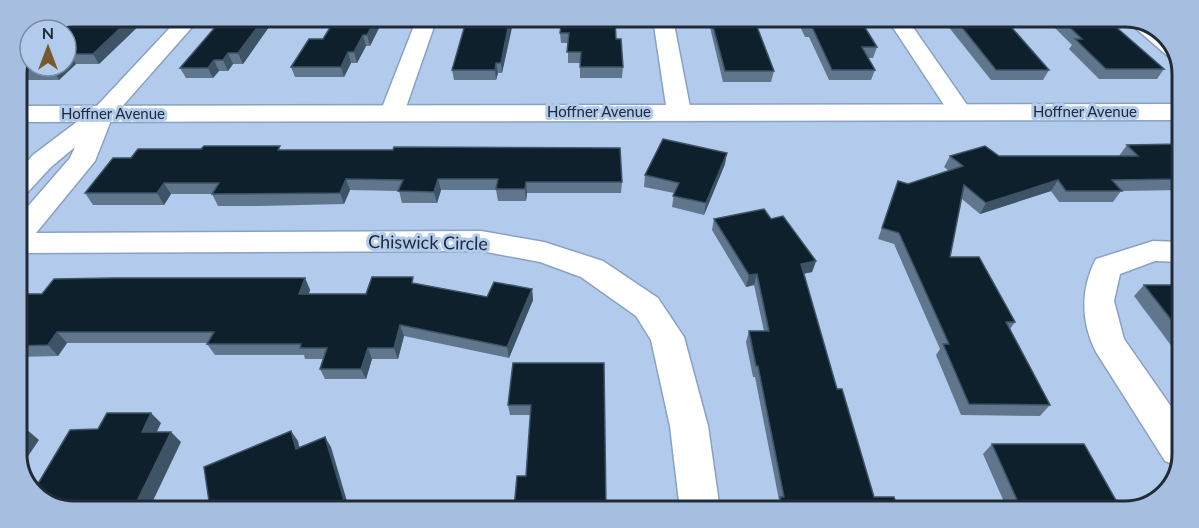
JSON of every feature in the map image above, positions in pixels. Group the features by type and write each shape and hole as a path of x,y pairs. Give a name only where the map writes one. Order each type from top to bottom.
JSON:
{"main road":[{"name":"Hoffner Avenue","path":"27,114 1172,112"}],"street":[{"path":"27,177 42,161 102,114 182,27"},
{"path":"392,113 424,27"},
{"path":"664,27 679,112"},
{"path":"903,27 960,112"},
{"path":"27,225 82,160 102,114"},
{"name":"Chiswick Circle","path":"27,243 481,241 544,252 592,269 647,307 667,337 689,426 699,501"},
{"path":"1172,252 1153,251 1107,267 1098,302 1108,343 1172,440"}],"building":[{"path":"78,27 121,27 93,54 78,54"},
{"path":"215,27 258,27 238,53 228,53 223,60 214,60 208,68 180,68"},
{"path":"330,27 371,27 367,35 363,35 354,52 348,52 341,67 291,67 309,39 323,39"},
{"path":"464,27 508,27 501,63 496,63 495,70 452,70"},
{"path":"561,27 615,27 616,39 621,39 623,67 580,67 581,52 567,52 569,33 560,33"},
{"path":"713,27 757,27 774,71 725,71"},
{"path":"812,27 865,27 877,47 862,47 875,70 832,70"},
{"path":"962,27 1011,27 1049,70 996,70"},
{"path":"1069,27 1116,27 1164,69 1106,69 1075,39 1082,39"},
{"path":"663,139 727,153 706,203 673,196 679,183 645,175"},
{"path":"1172,144 1172,179 1112,180 1122,191 1066,191 1058,180 986,203 964,185 950,257 979,257 1015,322 1006,322 1050,405 969,404 943,344 949,344 899,233 882,228 898,181 908,184 963,166 950,156 985,146 999,156 1138,156 1127,145"},
{"path":"204,146 280,146 278,150 393,150 394,147 620,148 622,182 526,182 525,189 496,189 498,179 438,179 434,192 398,191 403,180 346,179 340,193 212,194 219,183 164,183 157,193 85,193 113,158 131,158 138,149 201,149"},
{"path":"764,209 771,219 783,216 816,261 801,264 837,389 842,389 874,497 894,497 895,501 781,501 780,497 784,497 749,331 769,331 757,274 749,275 714,219"},
{"path":"372,277 413,277 412,283 487,297 494,282 532,289 507,347 400,325 394,348 368,348 361,369 320,369 327,348 300,348 301,344 207,344 214,332 57,332 48,345 27,346 27,294 42,294 54,279 305,278 299,294 366,294"},
{"path":"1144,285 1172,285 1172,321"},
{"path":"513,363 604,363 606,501 515,501 517,476 526,476 531,405 508,405"},
{"path":"107,413 151,413 142,432 171,432 137,501 65,500 46,491 38,483 70,430 98,429"},
{"path":"291,431 296,449 325,437 344,500 209,501 204,467"},
{"path":"992,444 1084,444 1116,501 1018,501"}]}
